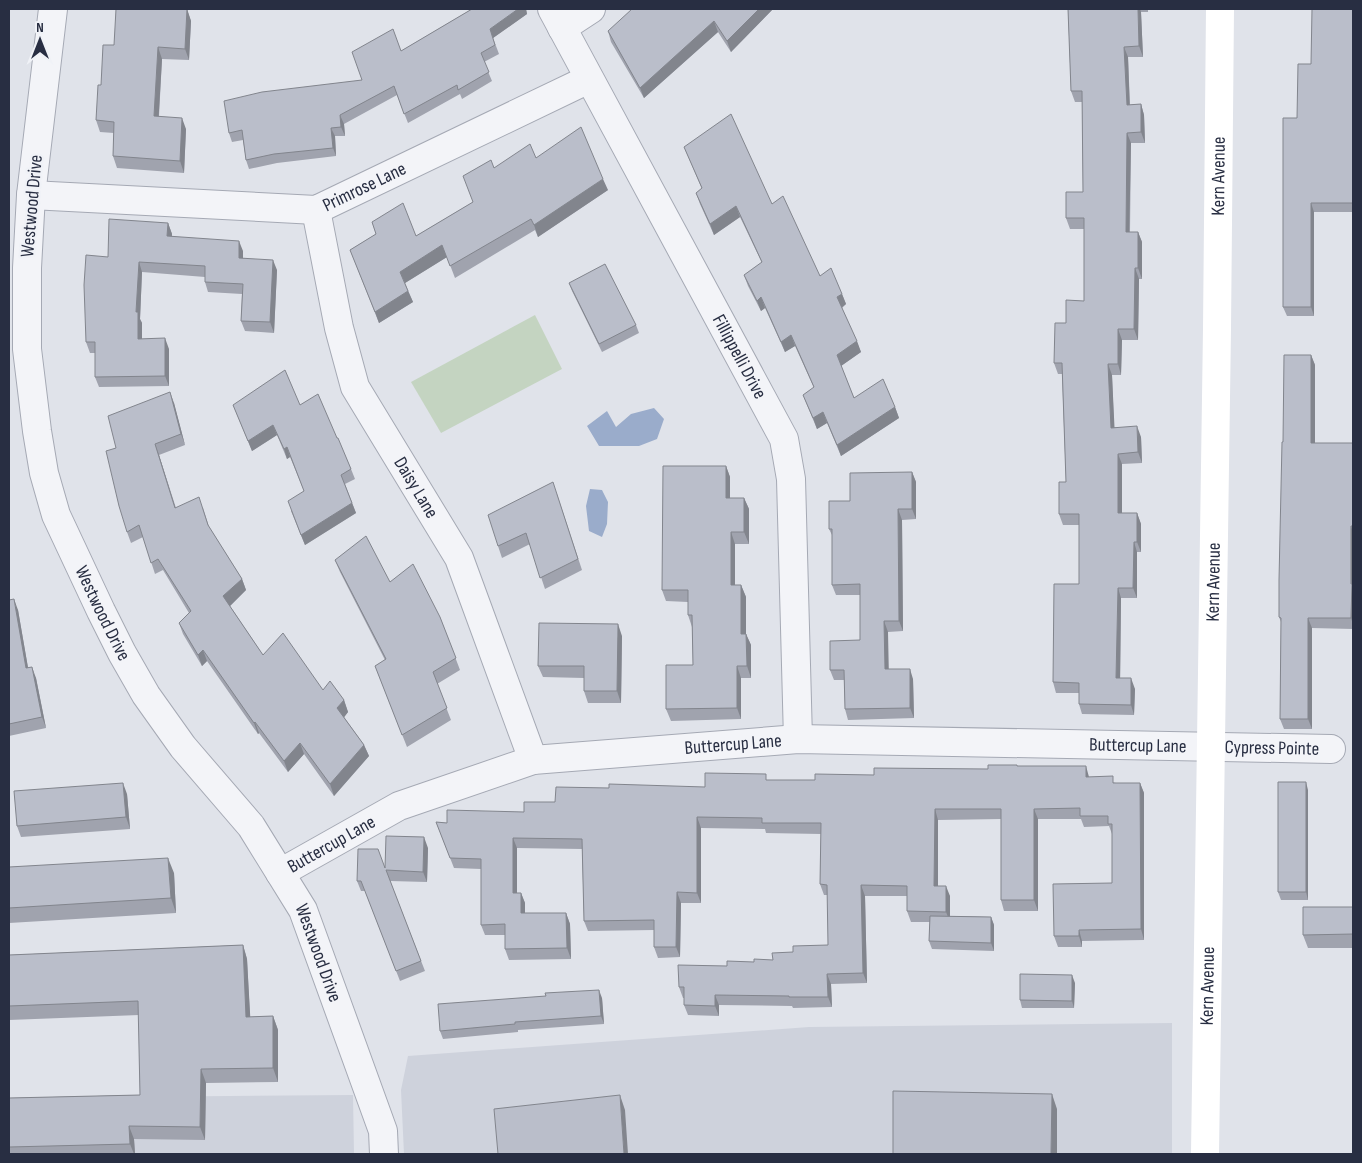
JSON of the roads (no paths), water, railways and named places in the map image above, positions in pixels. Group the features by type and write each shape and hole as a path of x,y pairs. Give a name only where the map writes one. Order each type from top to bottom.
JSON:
{"street":[{"name":"Westwood Drive","path":"53,9 31,195 26,268 27,349 44,473 56,515 101,611 146,695 183,747 250,826 303,910 383,1130 384,1154"},
{"path":"557,18 591,9"},
{"name":"Kern Avenue","path":"1205,1154 1218,319 1220,9"},
{"name":"Fillippelli Drive","path":"557,18 784,439 791,479 798,739"},
{"name":"Primrose Lane","path":"31,195 316,210 589,79"},
{"name":"Daisy Lane","path":"316,210 339,328 355,387 459,558 534,760"},
{"name":"Buttercup Lane","path":"280,873 399,806 534,760 798,739 1210,747"},
{"name":"Cypress Pointe","path":"1210,747 1331,749"}],"water":[{"path":"654,408 664,419 657,439 639,446 599,446 587,426 607,411 616,427 631,414"},
{"path":"590,489 602,490 608,502 607,524 602,537 589,531 586,506"}]}
